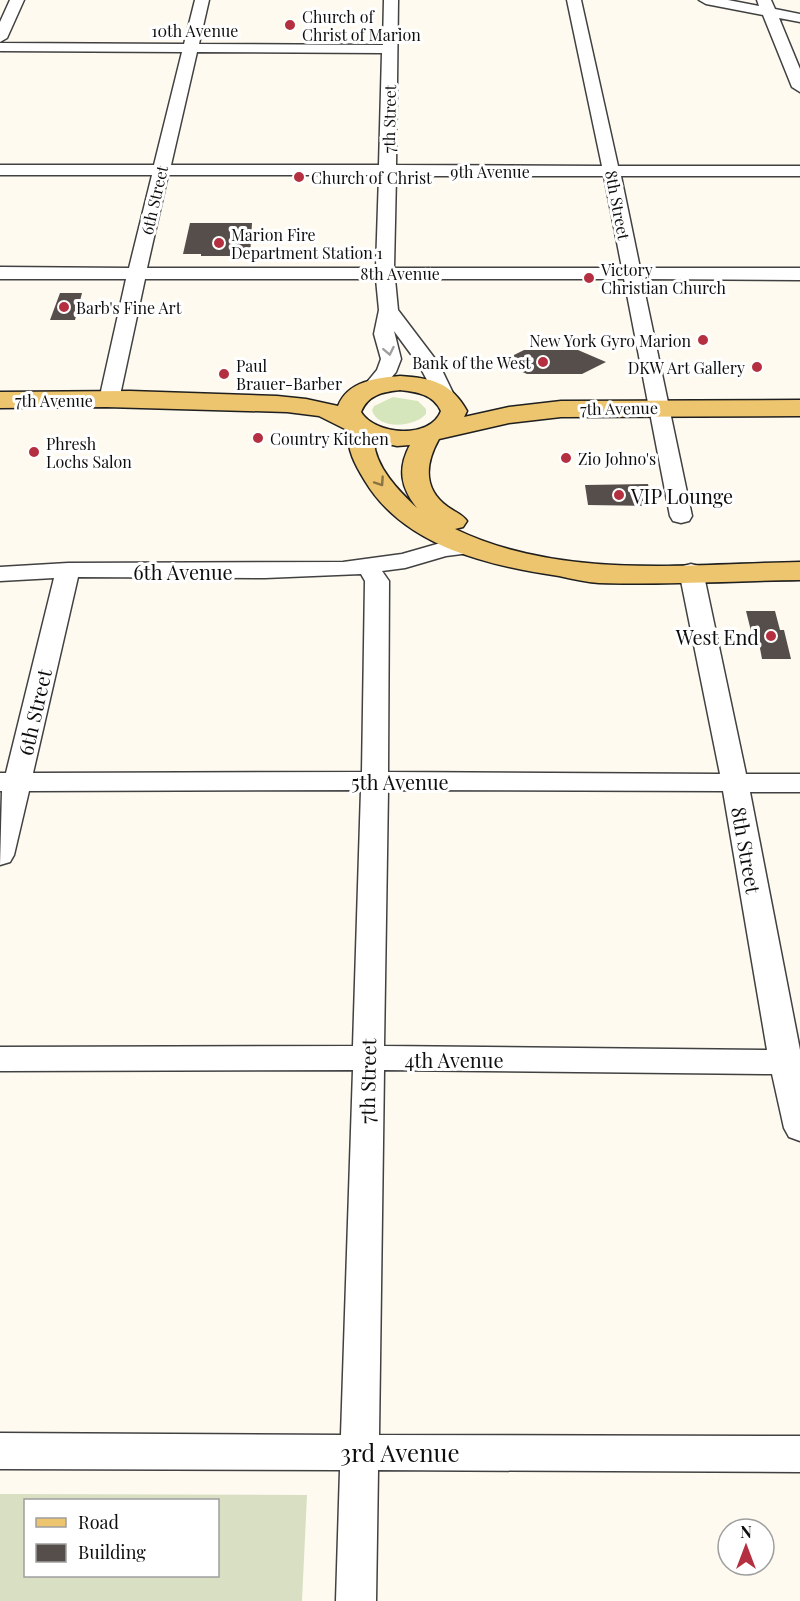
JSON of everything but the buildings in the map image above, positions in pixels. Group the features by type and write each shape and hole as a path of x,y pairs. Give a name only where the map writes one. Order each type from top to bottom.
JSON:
{"main road":[{"name":"7th Avenue","path":"0,400 260,399 407,384 429,387 444,395 504,404 578,397 800,408"},
{"path":"370,388 356,395 348,406 349,418 358,430 364,458 381,485 406,513 419,522 465,536"},
{"path":"444,395 453,405 453,416 434,432 416,457 413,474 416,485 428,507 465,536"},
{"name":"7th Avenue","path":"260,399 372,434 398,438 536,411 658,401 800,395"},
{"name":"6th Avenue","path":"465,536 527,563 598,574 800,571"}],"street":[{"path":"0,38 17,0"},
{"name":"6th Street","path":"109,400 136,273 202,0"},
{"name":"7th Street","path":"370,388 386,372 392,359 384,334 389,310 385,273 391,0"},
{"name":"8th Street","path":"574,0 681,516"},
{"path":"706,0 766,6 800,18"},
{"path":"766,6 800,87"},
{"name":"10th Avenue","path":"0,47 391,49"},
{"name":"9th Avenue","path":"0,170 800,171"},
{"name":"8th Avenue","path":"0,273 800,274"},
{"path":"389,310 429,364 444,395"},
{"name":"6th Avenue","path":"367,565 392,556 420,541 424,533 419,522"},
{"name":"6th Avenue","path":"0,574 68,570 302,571 343,569 405,561 444,549 465,536"},
{"name":"7th Street","path":"356,1601 375,781 377,581 367,565"},
{"name":"6th Street","path":"0,855 9,781 68,570"},
{"name":"8th Street","path":"691,571 793,1062 800,1128"},
{"name":"5th Avenue","path":"9,781 800,783"},
{"name":"4th Avenue","path":"0,1059 367,1058 793,1062"},
{"name":"3rd Avenue","path":"0,1451 800,1454"}],"green space":[{"path":"393,397 418,401 426,409 426,414 406,424 397,425 381,421 372,410 374,406"},
{"path":"0,1494 307,1495 302,1601 0,1601"}],"place":[{"name":"Church of Christ of Marion","path":"290,25"},
{"name":"Church of Christ","path":"299,177"},
{"name":"Marion Fire Department Station 1","path":"219,243"},
{"name":"Victory Christian Church","path":"589,278"},
{"name":"Barb's Fine Art","path":"64,307"},
{"name":"New York Gyro Marion","path":"703,340"},
{"name":"Bank of the West","path":"543,362"},
{"name":"DKW Art Gallery","path":"757,367"},
{"name":"Paul Brauer-Barber","path":"224,374"},
{"name":"Country Kitchen","path":"258,438"},
{"name":"Phresh Lochs Salon","path":"34,452"},
{"name":"Zio Johno's","path":"566,458"},
{"name":"VIP Lounge","path":"619,495"},
{"name":"West End","path":"771,636"}]}
